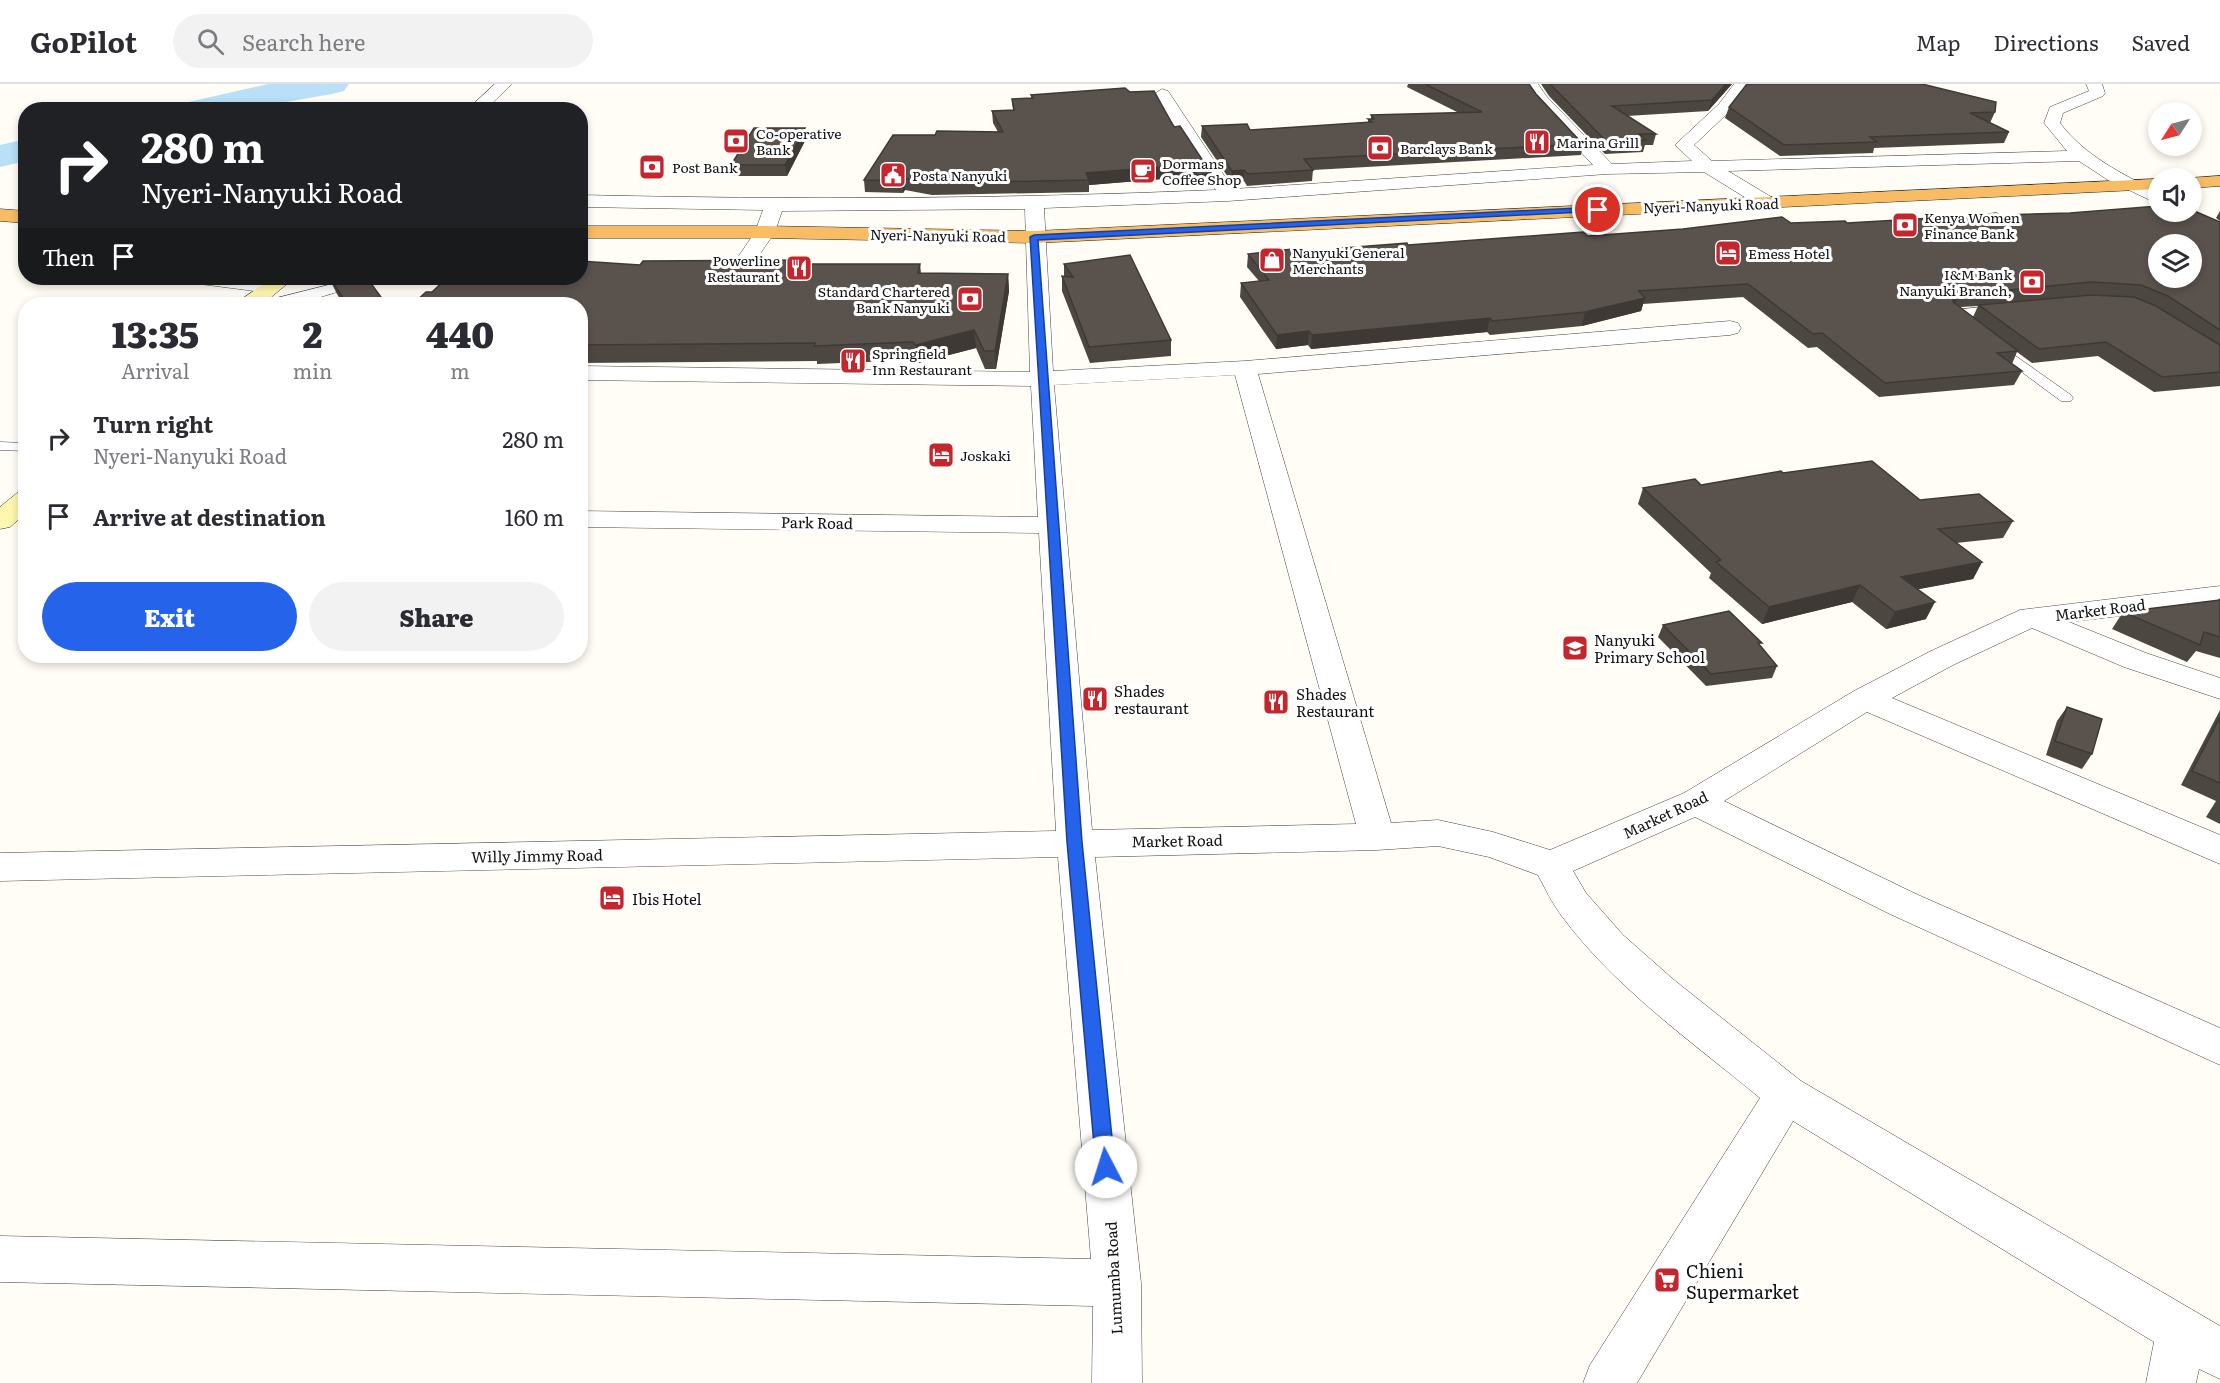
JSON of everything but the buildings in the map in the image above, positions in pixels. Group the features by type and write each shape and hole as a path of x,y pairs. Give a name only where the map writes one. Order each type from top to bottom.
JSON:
{"highway":[{"path":"2202,182 2220,181"},
{"name":"Nyeri-Nanyuki Road","path":"588,232 765,232 1034,237 2148,185"},
{"path":"0,215 18,216"}],"street":[{"path":"484,102 504,84"},
{"path":"1530,84 1541,100 1607,169"},
{"path":"1742,84 1725,106 1684,145 1709,167 1766,202"},
{"path":"2094,84 2097,93 2056,110 2052,116 2052,123 2059,135 2084,156 2148,194"},
{"path":"1162,94 1228,195"},
{"path":"588,201 774,205 1034,203 1228,195 1607,169 2084,156"},
{"name":"Lumumba Road","path":"1034,203 1042,378 1075,842 1117,1283 1117,1383"},
{"path":"746,260 765,232 774,205"},
{"path":"588,373 1042,378 1245,368 1730,328"},
{"path":"1245,368 1377,837"},
{"name":"Park Road","path":"588,519 1053,525"},
{"name":"Market Road","path":"1075,842 1377,837 1438,833 1493,845 1551,865 1696,802 1865,699 1942,658 2031,617 2220,595"},
{"path":"2031,617 2135,660 2220,689"},
{"path":"1865,699 2220,850"},
{"path":"1696,802 1903,904 2220,1047"},
{"name":"Willy Jimmy Road","path":"0,867 1075,842"},
{"path":"1551,865 1572,903 1609,946 1660,992 1786,1094 2200,1343 2171,1383"},
{"path":"1608,1383 1786,1094"},
{"path":"0,1259 1117,1283"}],"lane":[{"path":"237,285 303,297 343,285"},
{"path":"2019,308 1954,314 2066,398"},
{"path":"0,446 18,447"}],"waterway":[{"path":"228,102 332,84"},
{"path":"0,156 18,152"}],"place":[{"name":"Co-operative Bank","path":"736,141"},
{"name":"Marina Grill","path":"1537,142"},
{"name":"Barclays Bank","path":"1380,148"},
{"name":"Post Bank","path":"652,167"},
{"name":"Dormans Coffee Shop","path":"1143,171"},
{"name":"Posta Nanyuki","path":"893,175"},
{"name":"Kenya Women Finance Bank","path":"1905,225"},
{"name":"Emess Hotel","path":"1728,253"},
{"name":"Nanyuki General Merchants","path":"1272,260"},
{"name":"Powerline Restaurant","path":"799,268"},
{"name":"I&M Bank Nanyuki Branch,","path":"2032,282"},
{"name":"Standard Chartered Bank Nanyuki","path":"970,299"},
{"name":"Springfield Inn Restaurant","path":"853,361"},
{"name":"Joskaki","path":"941,455"},
{"name":"Nanyuki Primary School","path":"1575,648"},
{"name":"Shades restaurant","path":"1095,699"},
{"name":"Shades Restaurant","path":"1276,702"},
{"name":"Ibis Hotel","path":"612,898"},
{"name":"Chieni Supermarket","path":"1667,1280"}],"route":[{"path":"1106,1167 1075,842 1034,237 1598,210"}]}
